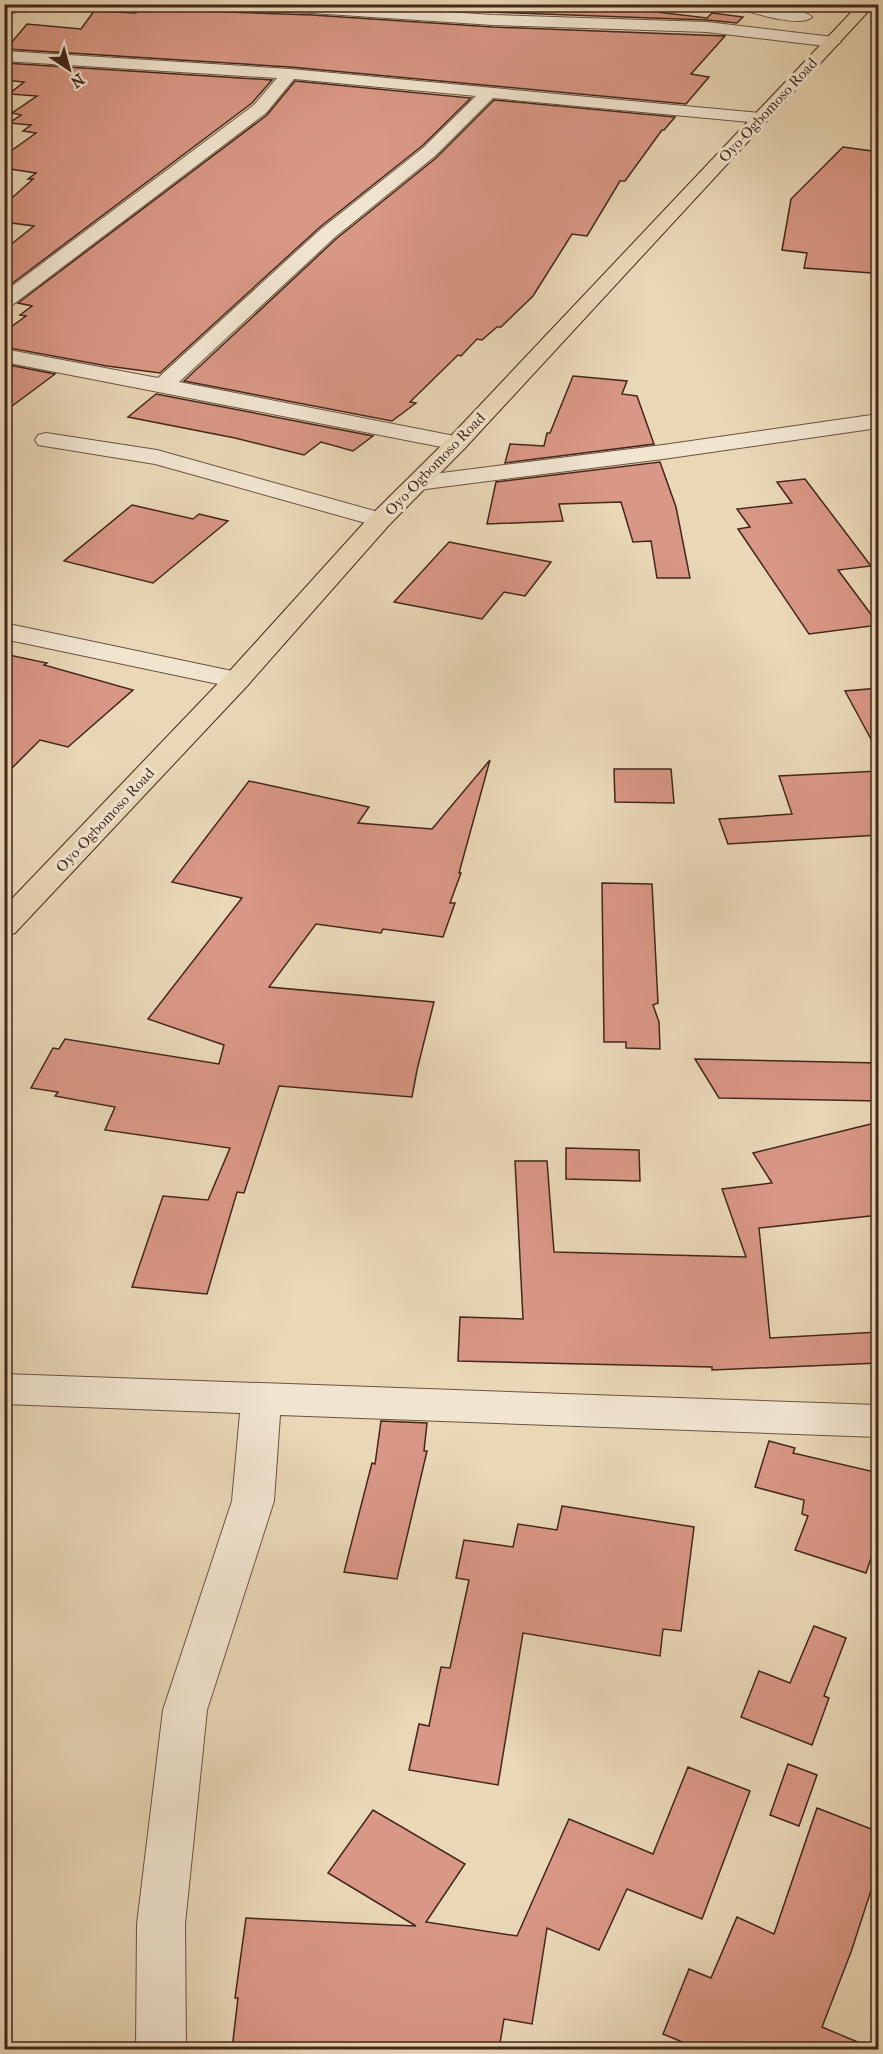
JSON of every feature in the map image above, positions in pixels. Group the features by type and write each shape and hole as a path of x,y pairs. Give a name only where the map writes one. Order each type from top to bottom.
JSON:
{"highway":[{"name":"Oyo-Ogbomoso Road","path":"4,926 237,680 380,520 456,443 760,118 849,17"}],"street":[{"path":"4,11 26,4"},
{"path":"207,4 312,8 493,20 707,27 849,17"},
{"path":"738,4 771,13 849,17"},
{"path":"4,56 290,74 760,118"},
{"path":"4,75 28,57"},
{"path":"4,302 260,109 290,74"},
{"path":"165,385 328,233 429,152 489,93"},
{"path":"4,356 165,385 456,443"},
{"path":"418,483 663,452 879,421"},
{"path":"46,440 157,457 380,520"},
{"path":"4,631 237,680"},
{"path":"4,1389 879,1421"},
{"path":"161,2049 161,1924 185,1710 253,1501 261,1400"}],"building":[{"path":"496,4 590,4 707,18 712,13 743,17 737,23 488,12"},
{"path":"139,9 312,15 493,27 725,36 691,74 709,77 686,104 290,67 6,49 27,24 81,29 94,11 136,13"},
{"path":"4,63 272,80 252,103 10,285 4,284 4,250 34,226 4,222 4,205 33,179 28,179 36,173 4,168 4,156 36,133 23,131 31,125 9,123 21,115 12,113 37,96 9,94 24,82 4,80"},
{"path":"295,81 471,98 422,146 320,227 160,373 107,366 4,347 4,332 26,316 20,315 32,306 18,303 267,115"},
{"path":"494,100 675,117 662,130 625,181 620,181 587,236 572,234 533,296 501,327 497,327 482,340 477,339 461,356 458,355 410,402 416,403 392,421 184,381 336,239 436,158"},
{"path":"843,147 879,152 879,221 872,273 804,268 807,253 782,250 791,199"},
{"path":"4,364 55,374 4,412"},
{"path":"573,376 627,381 622,394 637,396 654,444 505,463 510,444 544,446 547,433 550,433"},
{"path":"156,394 373,436 353,451 321,442 304,455 235,438 128,417"},
{"path":"660,462 676,507 690,578 657,578 651,541 633,542 621,502 559,504 563,521 487,524 496,482"},
{"path":"805,479 871,566 838,570 879,625 809,634 738,529 750,527 737,509 792,503 777,482"},
{"path":"132,505 193,519 199,514 228,521 153,583 64,561"},
{"path":"449,542 551,562 525,596 504,592 482,619 394,602"},
{"path":"4,654 47,663 44,665 133,690 68,747 40,740 4,776"},
{"path":"879,688 879,754 845,691"},
{"path":"490,760 459,873 461,873 450,903 455,903 443,937 383,929 381,933 316,924 269,987 434,1002 412,1097 279,1086 244,1193 237,1192 207,1294 132,1287 163,1196 208,1200 230,1148 105,1130 115,1107 55,1096 58,1092 31,1088 53,1048 59,1049 65,1039 219,1064 224,1045 148,1019 242,898 172,882 249,781 369,807 358,823 432,829"},
{"path":"614,769 671,769 674,803 615,802"},
{"path":"879,771 879,835 728,844 719,819 792,814 779,776"},
{"path":"602,883 652,884 658,1003 653,1005 659,1022 660,1049 626,1048 626,1042 604,1042"},
{"path":"695,1059 879,1063 879,1101 719,1098"},
{"path":"879,1122 879,1215 759,1228 770,1338 879,1332 879,1363 712,1370 712,1367 458,1361 460,1317 523,1319 515,1161 547,1161 554,1252 746,1257 722,1189 772,1183 753,1153"},
{"path":"566,1148 639,1150 640,1181 566,1179"},
{"path":"381,1421 427,1423 424,1451 427,1451 397,1579 344,1572 372,1463 375,1464"},
{"path":"769,1441 795,1448 793,1453 879,1473 879,1535 866,1573 795,1550 808,1516 802,1514 804,1500 755,1487"},
{"path":"562,1506 694,1527 681,1631 663,1629 660,1656 523,1633 498,1785 409,1770 419,1724 429,1726 441,1667 450,1668 469,1580 456,1578 464,1540 513,1547 518,1524 557,1530"},
{"path":"814,1626 846,1638 824,1696 829,1698 812,1745 741,1717 759,1671 790,1683"},
{"path":"788,1764 817,1775 799,1826 770,1815"},
{"path":"688,1767 750,1791 702,1919 627,1889 599,1950 547,1928 532,2024 504,2019 499,2049 232,2049 238,1998 235,1998 246,1918 416,1926 328,1873 373,1810 465,1864 426,1922 517,1936 569,1819 653,1854"},
{"path":"817,1808 879,1832 879,1866 851,1952 822,2027 874,2049 699,2049 663,2034 689,1969 711,1978 737,1917 774,1934"}]}
